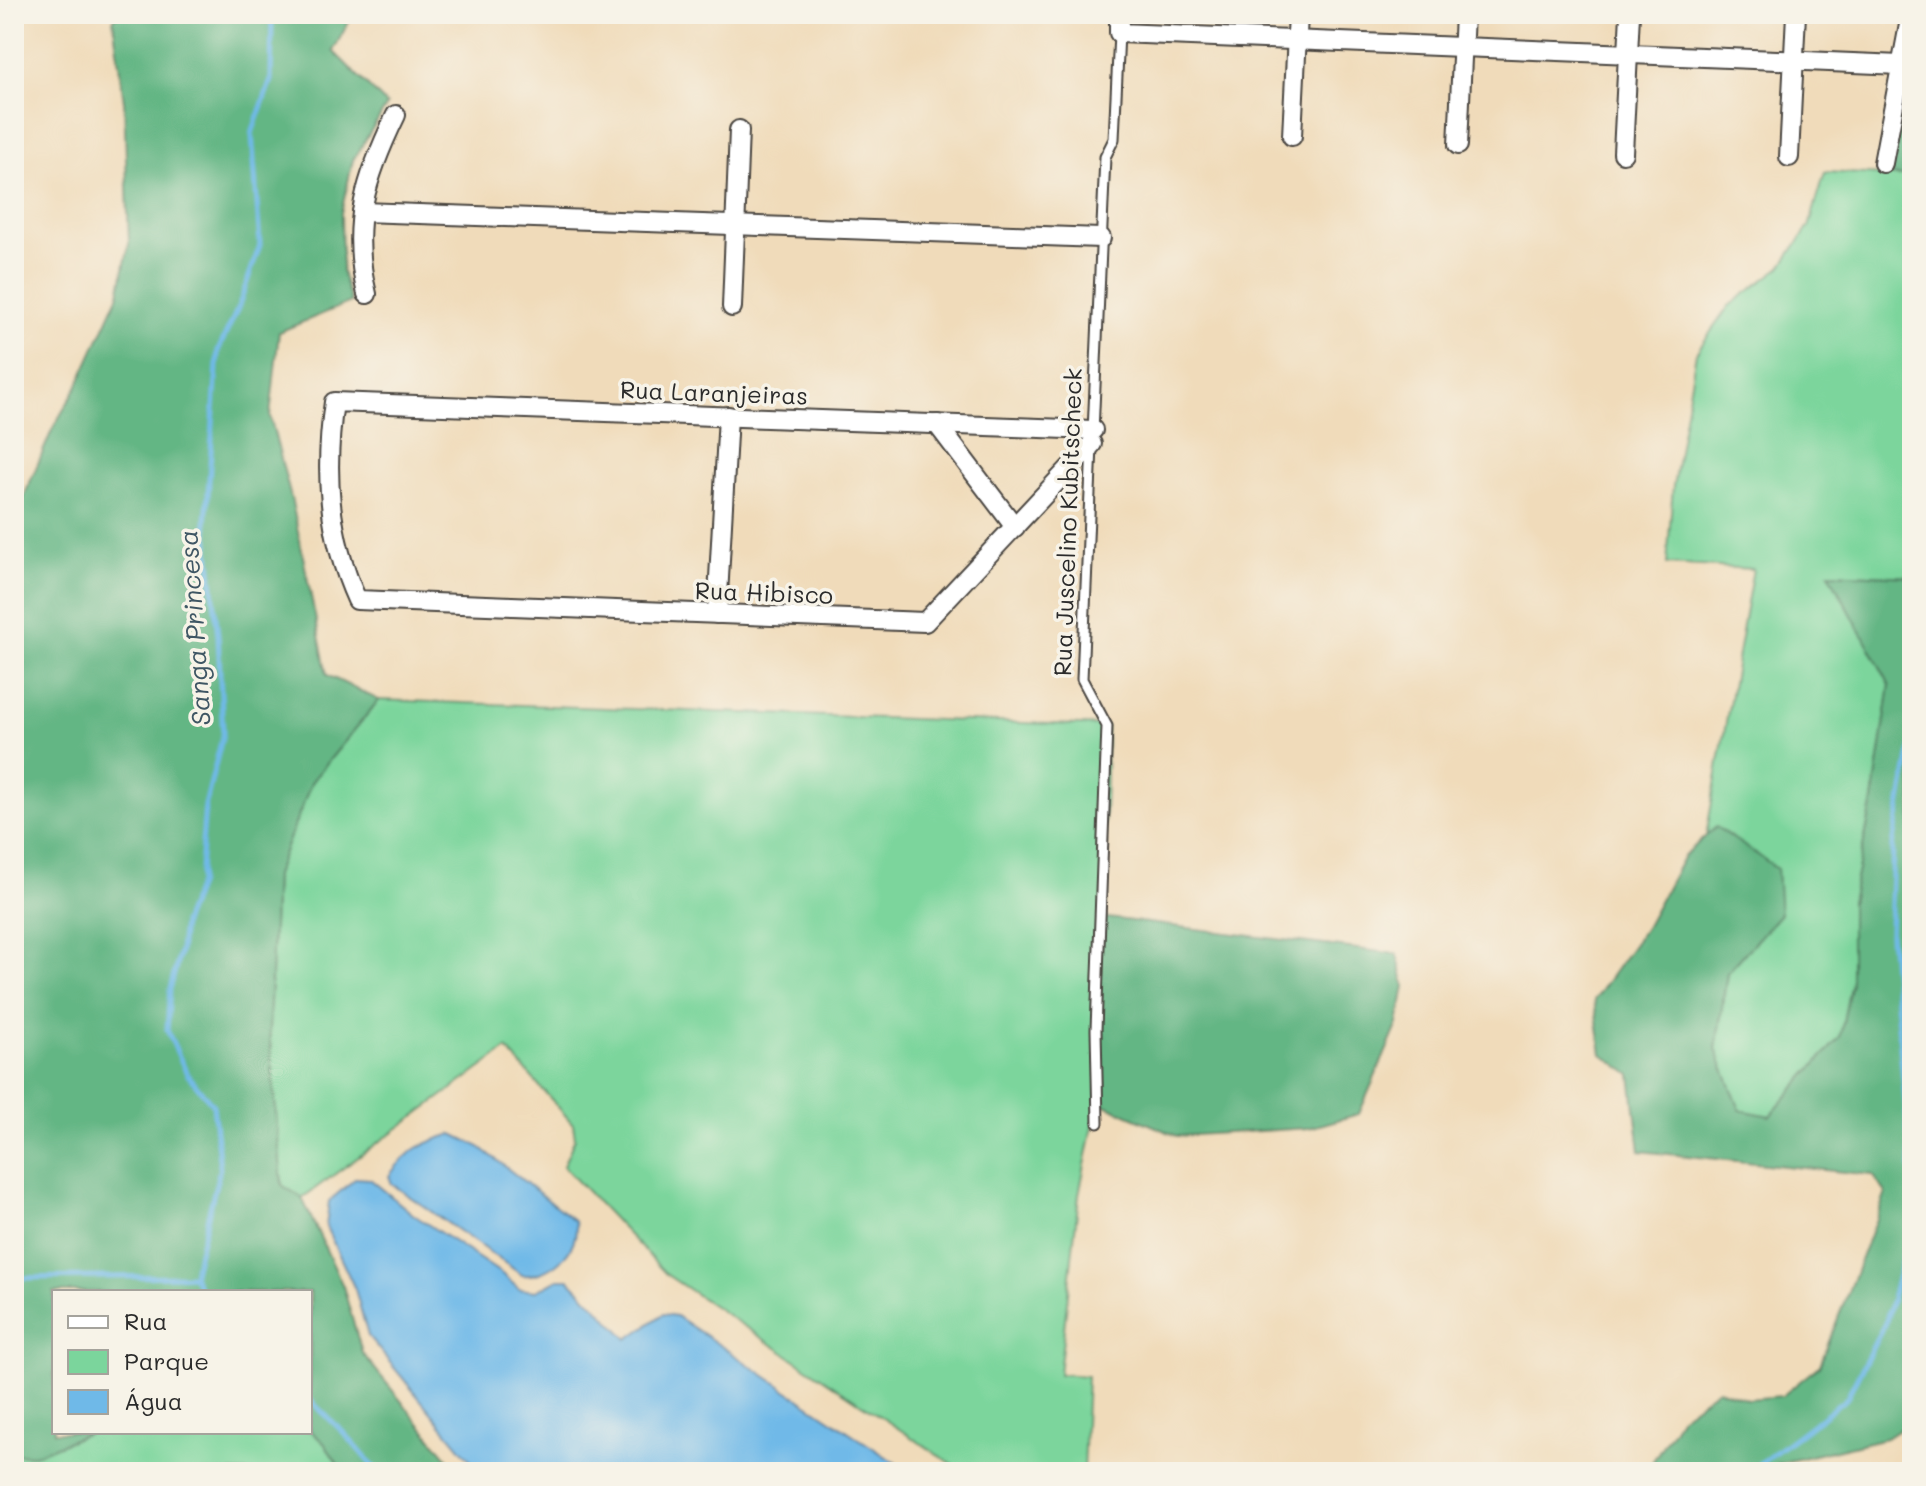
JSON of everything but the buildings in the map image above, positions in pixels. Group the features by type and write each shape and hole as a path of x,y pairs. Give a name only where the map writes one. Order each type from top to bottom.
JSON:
{"street":[{"name":"Rua Juscelino Kubitscheck","path":"1119,14 1119,33"},
{"path":"1292,136 1298,14"},
{"path":"1458,145 1464,14"},
{"path":"1623,153 1630,14"},
{"path":"1789,157 1796,14"},
{"path":"1883,163 1911,14"},
{"path":"1119,33 1901,65"},
{"path":"367,294 361,270 363,195 377,154 396,115"},
{"path":"732,307 739,130"},
{"path":"362,212 1101,238"},
{"name":"Rua Laranjeiras","path":"357,600 337,548 328,492 327,448 334,402 937,424 1092,437"},
{"path":"717,614 728,416"},
{"path":"937,424 1015,527"},
{"name":"Rua Hibisco","path":"357,600 925,622 1015,527 1092,437"}],"lane":[{"name":"Rua Juscelino Kubitscheck","path":"1098,1123 1096,1030 1107,726 1082,679 1105,157 1114,139 1119,33"}],"green space":[{"path":"118,14 353,14 333,51 387,105 353,160 341,213 342,272 351,302 279,332 270,416 292,502 327,675 379,700 312,781 275,875 269,1029 282,1185 302,1198 343,1286 362,1353 459,1472 343,1472 324,1443 312,1432 312,1290 52,1290 52,1434 86,1434 34,1455 14,1454 14,520 53,428 78,385 119,294 129,244 124,101 113,20"},
{"path":"1912,14 1912,217 1906,176 1881,175"},
{"path":"1825,172 1906,176 1912,217 1912,577 1830,573 1890,685 1873,801 1851,902 1851,982 1840,1037 1770,1116 1740,1110 1716,1049 1727,973 1780,914 1716,828 1706,836 1753,569 1667,564 1673,486 1696,353 1729,306 1781,267 1809,227"},
{"path":"1829,573 1911,577 1912,573 1912,1421 1886,1438 1776,1464 1770,1472 1646,1472 1682,1415 1718,1389 1748,1399 1782,1396 1820,1365 1886,1193 1873,1175 1640,1151 1631,1075 1602,1054 1594,1000 1645,928 1684,856 1716,827 1777,868 1780,914 1727,973 1716,1049 1740,1110 1770,1116 1840,1037 1851,982 1851,902 1873,801 1890,685"},
{"path":"379,700 1107,726 1098,1102 1079,1194 1059,1374 1087,1376 1083,1472 964,1472 667,1275 563,1166 575,1138 573,1124 507,1049 302,1198 282,1185 269,1029 275,875 312,781"},
{"path":"1100,917 1397,954 1405,986 1398,1024 1359,1114 1309,1128 1177,1136 1098,1102"},
{"path":"312,1432 324,1443 343,1472 14,1472 14,1454 34,1455 86,1434"}],"water":[{"path":"453,1134 480,1147 575,1221 573,1242 561,1260 543,1272 522,1275 392,1184 389,1176 410,1153"},
{"path":"356,1178 370,1179 414,1215 502,1274 519,1289 536,1291 558,1279 569,1279 628,1339 663,1314 676,1316 909,1472 480,1472 368,1336 355,1289 326,1227 329,1201"}],"waterway":[{"name":"Sanga Princesa","path":"193,1276 220,1168 213,1105 187,1074 167,1030 170,989 180,952 183,923 199,883 205,806 223,734 218,636 206,523 218,351 238,308 260,245 252,133 271,80 272,14"},
{"path":"1912,741 1893,846 1890,935 1912,1177"},
{"path":"1749,1472 1846,1399 1886,1321 1912,1223"},
{"path":"14,1278 193,1276 201,1290"},
{"path":"312,1402 378,1472"}]}
